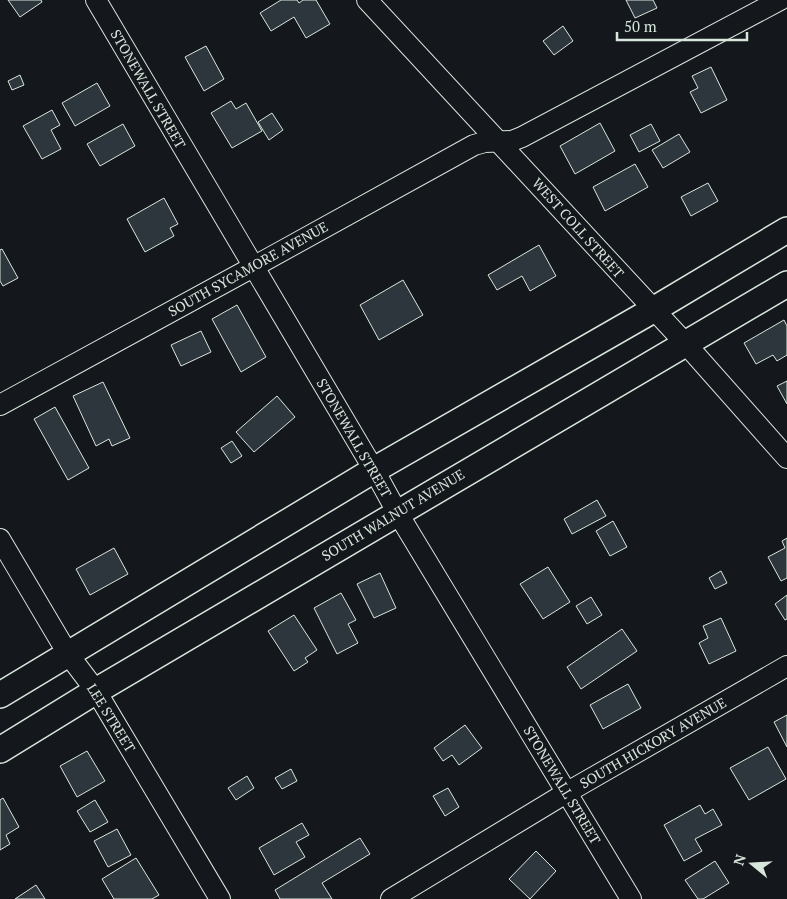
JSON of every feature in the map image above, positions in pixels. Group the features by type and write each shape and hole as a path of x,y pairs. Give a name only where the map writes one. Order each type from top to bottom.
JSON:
{"main road":[{"path":"0,695 374,470 653,310 787,230"},
{"name":"SOUTH WALNUT AVENUE","path":"0,750 397,512 787,284"}],"street":[{"name":"STONEWALL STREET","path":"96,0 397,512 632,899"},
{"name":"WEST COLL STREET","path":"367,0 499,141 787,458"},
{"name":"SOUTH SYCAMORE AVENUE","path":"0,405 474,145 485,142 512,141 522,137 780,0"},
{"name":"LEE STREET","path":"0,539 68,654 96,691 220,899"},
{"name":"SOUTH HICKORY AVENUE","path":"391,899 566,793 787,666"}],"building":[{"path":"8,0 41,0 42,2 20,17"},
{"path":"281,0 297,0 299,3 303,0 316,0 330,24 306,38 294,17 271,31 260,13"},
{"path":"626,0 653,0 657,8 635,18"},
{"path":"563,26 573,41 554,55 543,41"},
{"path":"206,46 224,79 204,91 185,57"},
{"path":"711,67 727,100 701,113 690,92 698,88 692,76"},
{"path":"20,75 24,85 12,90 8,81"},
{"path":"97,83 110,106 75,126 62,103"},
{"path":"231,101 236,109 246,103 262,131 232,148 211,113"},
{"path":"52,110 60,125 51,130 61,149 42,159 23,126"},
{"path":"272,113 283,130 269,140 258,122"},
{"path":"600,123 615,151 575,174 560,146"},
{"path":"123,124 135,146 100,166 87,144"},
{"path":"651,124 660,141 639,152 630,135"},
{"path":"679,134 690,152 663,168 652,150"},
{"path":"635,164 648,187 605,211 593,187"},
{"path":"708,183 718,201 691,216 681,197"},
{"path":"164,198 178,224 170,228 174,236 145,252 127,219"},
{"path":"539,245 556,276 530,291 522,276 497,290 488,275"},
{"path":"2,249 18,278 3,286 0,281 0,250"},
{"path":"403,280 423,315 379,340 360,305"},
{"path":"237,305 266,357 241,372 212,319"},
{"path":"784,320 787,326 787,355 777,361 773,355 756,364 744,343"},
{"path":"201,331 211,352 181,366 171,345"},
{"path":"787,381 787,404 777,386"},
{"path":"103,382 130,438 112,446 109,439 96,446 73,396"},
{"path":"277,396 295,417 254,452 236,432"},
{"path":"55,407 89,468 68,480 34,419"},
{"path":"232,441 242,456 231,463 221,448"},
{"path":"597,500 606,516 572,534 564,519"},
{"path":"613,521 627,547 610,556 596,531"},
{"path":"787,538 787,578 781,581 768,557 785,548 782,541"},
{"path":"114,548 128,574 90,595 76,569"},
{"path":"548,567 570,602 543,619 520,584"},
{"path":"721,571 727,583 715,589 709,578"},
{"path":"380,573 396,608 374,618 357,584"},
{"path":"341,593 356,620 348,624 358,643 337,654 314,608"},
{"path":"787,595 787,619 785,620 775,604"},
{"path":"591,597 602,615 587,624 576,606"},
{"path":"294,615 317,650 305,658 308,662 294,671 268,631"},
{"path":"721,618 736,651 709,664 699,643 708,638 703,626"},
{"path":"622,629 637,651 581,689 567,667"},
{"path":"628,684 641,708 603,729 590,705"},
{"path":"787,715 787,747 774,722"},
{"path":"465,725 482,748 459,765 452,755 443,761 434,748"},
{"path":"768,747 786,779 749,800 730,768"},
{"path":"87,751 105,781 77,797 60,766"},
{"path":"291,769 297,781 282,789 275,778"},
{"path":"247,776 254,788 236,800 228,788"},
{"path":"448,788 459,807 445,816 433,796"},
{"path":"3,798 19,827 6,835 10,844 0,850 0,800"},
{"path":"95,800 108,822 90,832 77,811"},
{"path":"700,805 705,814 713,809 722,825 695,839 702,851 684,861 664,825"},
{"path":"302,823 309,835 296,842 305,857 274,875 259,848"},
{"path":"117,829 131,855 108,867 94,841"},
{"path":"360,838 370,854 322,883 332,899 280,899 275,890"},
{"path":"536,851 556,871 530,899 509,879"},
{"path":"136,858 159,895 152,899 114,899 102,879"},
{"path":"715,861 729,883 703,899 698,899 685,880"},
{"path":"36,885 45,899 15,899"}]}
